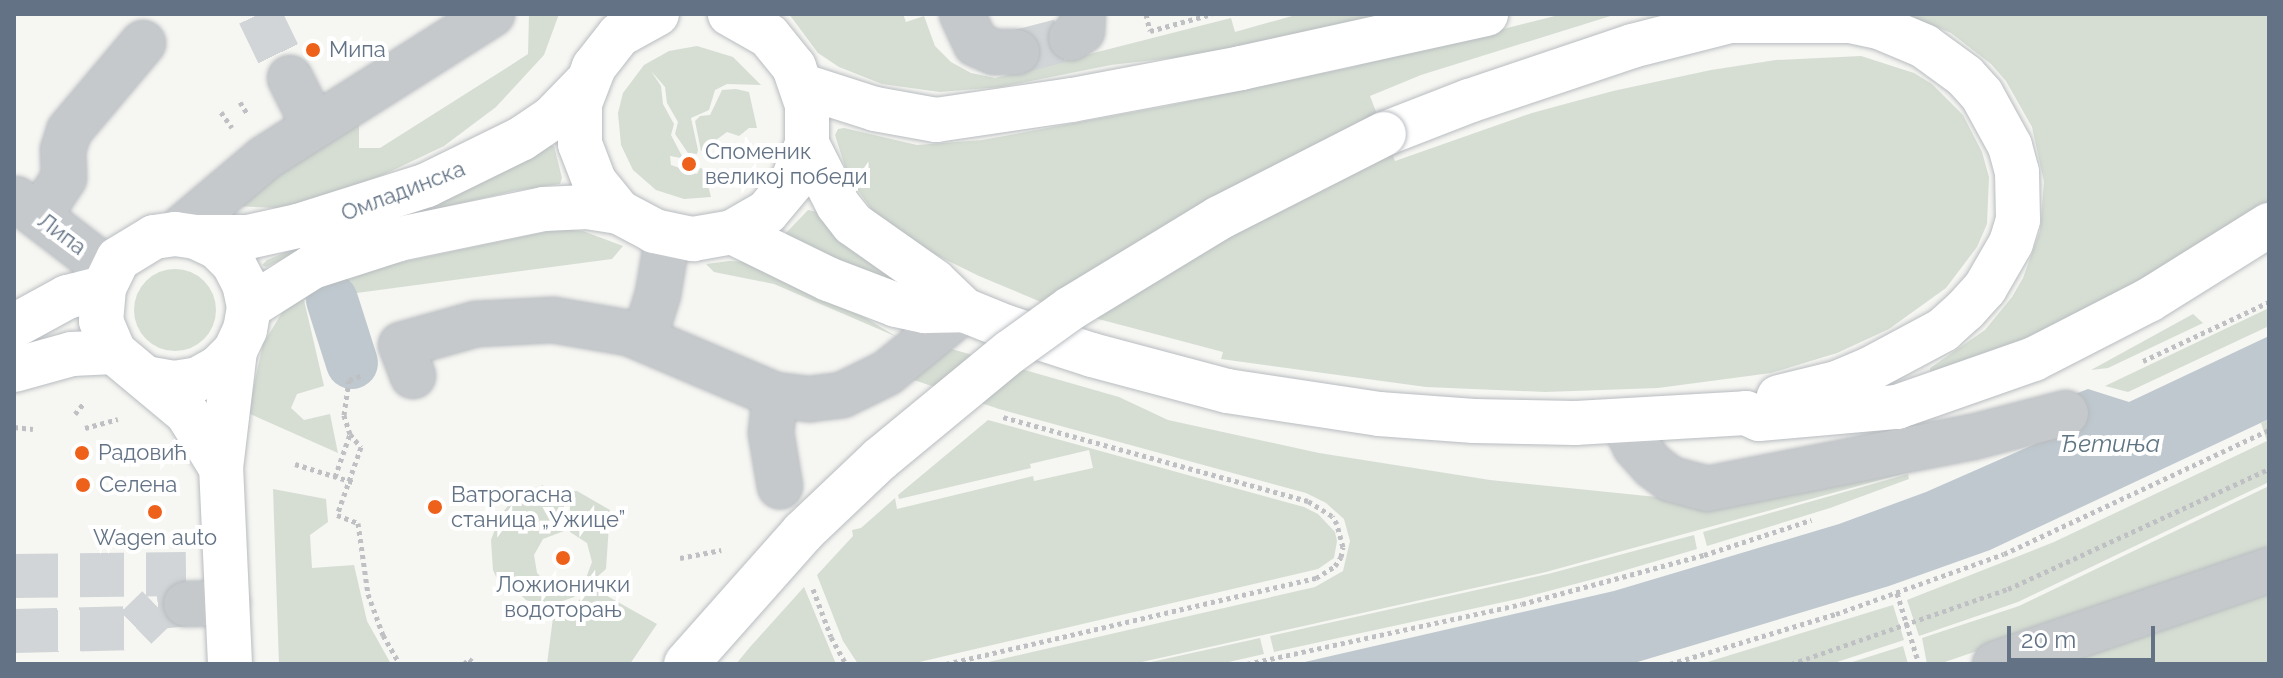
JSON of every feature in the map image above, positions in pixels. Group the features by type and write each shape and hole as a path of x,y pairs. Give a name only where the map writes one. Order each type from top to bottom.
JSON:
{"main road":[{"path":"612,14 589,76 578,124 580,144 594,181 619,212 636,223 668,235 693,239 732,232 751,224 781,198 801,164 807,144 808,115 803,86 789,59 752,20"},
{"name":"Омладинска","path":"186,236 248,237 298,226 427,185 521,139 552,118 589,76 619,35 657,14"},
{"path":"803,86 875,109 936,120 1072,100 1241,68 1486,14"},
{"path":"686,664 803,532 880,459 1010,352 1071,308 1219,218 1384,134 1545,74 1632,46 1744,18 1850,21 1879,27 1924,46 1965,76 1998,120 2014,159 2018,220 2000,266 1985,288 1943,330 1837,383 1756,403 1746,413"},
{"path":"807,144 838,205 853,224 934,281 964,310"},
{"name":"Омладинска","path":"249,307 312,267 399,239 544,209 587,207 619,212"},
{"path":"732,232 828,279 896,305 925,311 964,310 1092,355 1289,403 1474,421 1623,421 1746,413 1759,419 1858,413 1897,407 1944,393 2034,359 2149,300 2269,225"},
{"path":"14,326 67,297 107,280 134,247 154,237 186,236 217,247 234,264 244,284 249,307 245,330 235,351 221,468 214,607"},
{"path":"107,280 101,321 114,352 130,368 151,379 187,413 221,468"},
{"path":"151,379 174,383 198,379 218,368 235,351"},
{"path":"14,370 72,354 114,352"}],"street":[{"path":"186,236 265,158 492,14"},
{"path":"971,16 976,44 984,50 1017,52"},
{"path":"26,207 64,178 63,150 69,131 143,43"},
{"path":"290,78 314,126"},
{"name":"Липа","path":"26,207 107,280"},
{"path":"570,352 658,294 668,235"},
{"path":"570,352 775,395 810,399 842,395 860,387 908,359 964,310"},
{"path":"775,395 771,433 780,486"},
{"path":"1623,421 1635,446 1653,466 1670,479 1707,489 1973,437 2066,413"},
{"path":"1995,664 2269,570"}],"path":[{"path":"1146,14 1150,31 1212,14"},
{"path":"1175,16 1177,24"},
{"path":"400,664 383,635 368,594 358,523 337,515 361,447 350,434 344,415 349,380 381,367 570,352"},
{"path":"75,414 84,403"},
{"path":"946,664 1316,578 1335,566 1343,547 1332,516 1308,501 994,415"},
{"path":"85,428 118,419"},
{"path":"14,427 33,429"},
{"path":"1670,664 1897,593 2067,527 2269,430"},
{"path":"335,477 350,434"},
{"path":"295,464 351,482"},
{"path":"1791,664 2008,589 2269,469"},
{"path":"1247,664 1522,604 1704,555 1819,518"},
{"path":"680,558 721,551 730,541"},
{"path":"810,581 831,637 846,664"},
{"path":"1897,593 1919,664"},
{"path":"464,664 469,659 476,664"}],"shaded area":[{"path":"529,14 559,14 544,55 496,107 444,146 383,175 314,200 278,208 234,206 359,119 359,148 380,148 528,54"},
{"path":"789,14 903,14 906,22 924,16 935,46 951,62 971,73 995,78 1231,18 1235,32 1299,14 1402,14 1222,52 1111,65 1001,87 940,92 882,84 839,67 818,53"},
{"path":"1563,14 1617,14 1421,75 1370,96 1395,161 1532,113 1613,91 1776,60 1861,56 1914,73 1932,84 1963,115 1982,152 1989,177 1987,224 1977,247 1946,288 1889,329 1837,353 1771,373 1658,388 1545,392 1426,387 1221,359 1223,352 1053,307 979,276 926,250 874,213 848,176 835,135 838,129 844,128 917,145 982,140 1167,106 1352,67"},
{"path":"1905,14 2269,14 2269,203 2130,288 2028,339 1930,373 1930,368 1985,330 2012,297 2023,278 2040,231 2044,182 2032,127 2006,81 1991,64 1951,33"},
{"path":"697,46 733,57 761,85 727,84 715,90 709,110 691,118 698,150 697,154 688,153 675,134 678,122 667,103 665,87 651,71 661,86 663,104 674,124 671,135 682,156 670,156 671,165 697,174 700,168 704,169 711,197 684,199 656,190 633,170 621,145 618,113 623,93 644,65 669,51"},
{"path":"722,90 749,92 757,128 749,128 739,136 727,132 701,151 695,121 700,116 710,115"},
{"path":"546,145 554,146 562,178 560,184 513,191 380,222 301,250 266,267 262,265 267,260"},
{"path":"808,210 817,212 905,282 901,290 785,234"},
{"path":"559,229 583,231 623,246 612,259 304,300 324,386 297,394 291,408 304,420 330,414 338,453 248,413 263,344 283,311 302,295 393,264"},
{"path":"753,262 843,304 897,337 774,284 714,272 706,264"},
{"path":"175,269 191,272 204,281 213,294 216,310 213,326 204,339 191,348 175,351 159,348 146,339 137,326 134,310 137,294 146,281 159,272"},
{"path":"2269,308 2269,326 2128,392 2105,386"},
{"path":"2193,314 2203,323 2108,368 2091,370"},
{"path":"948,348 1119,397 1168,420 1319,453 1490,480 1706,502 1949,461 1546,572 1133,664 980,664 1315,587 1343,571 1350,541 1344,519 1326,503 1306,493 999,409 911,379"},
{"path":"2269,419 2269,482 2018,602 1919,636 1907,600 2054,542 2267,441 2261,423"},
{"path":"988,420 1304,507 1318,514 1335,532 1334,558 1318,569 911,664 858,664 843,641 817,575 853,536 852,530 861,528 895,498 897,509 1033,476 1034,481 1093,468 1089,450 1030,464 1031,468 899,499 898,495"},
{"path":"1908,474 1909,479 1830,508 1707,546 1703,532"},
{"path":"543,485 544,491 564,491 564,531 543,539 534,555 537,573 551,587 559,589 586,578 592,562 587,543 570,532 570,491 577,491 610,510 606,569 574,597 546,607 526,600 507,582 500,586 493,570 491,540 500,516 514,498"},
{"path":"2269,486 2269,551 1939,664 1927,664 1922,638 2019,606"},
{"path":"273,489 326,499 328,522 310,535 312,568 354,565 367,621 391,664 279,664"},
{"path":"1694,535 1697,549 1609,575 1522,598 1274,652 1270,636 1548,574"},
{"path":"804,587 836,664 736,664 750,647"},
{"path":"593,588 657,624 630,664 547,664 554,610 578,601"},
{"path":"2269,589 2269,664 2057,664"},
{"path":"1893,605 1904,640 1831,664 1701,664"},
{"path":"1260,638 1264,654 1220,664 1142,664"},
{"path":"1903,646 1908,664 1846,664"}],"water":[{"name":"Ђетиња","path":"2269,336 2269,419 1990,550 1889,586 1631,664 1296,664 1614,591 1839,524 1926,492 2065,431 2067,397 2088,389 2129,402"}],"waterway":[{"path":"332,300 352,363"}],"tunnel":[{"path":"259,14 290,78"},
{"path":"1017,52 1071,38"},
{"path":"14,576 186,574"},
{"path":"14,631 136,628 158,607 186,604"}],"place":[{"name":"Мипа","path":"313,50"},
{"name":"Споменик великој победи","path":"689,164"},
{"name":"Радовић","path":"82,453"},
{"name":"Селена","path":"83,485"},
{"name":"Ватрогасна станица „Ужице”","path":"435,507"},
{"name":"Wagen auto","path":"155,512"},
{"name":"Ложионички водоторањ","path":"563,558"}]}
